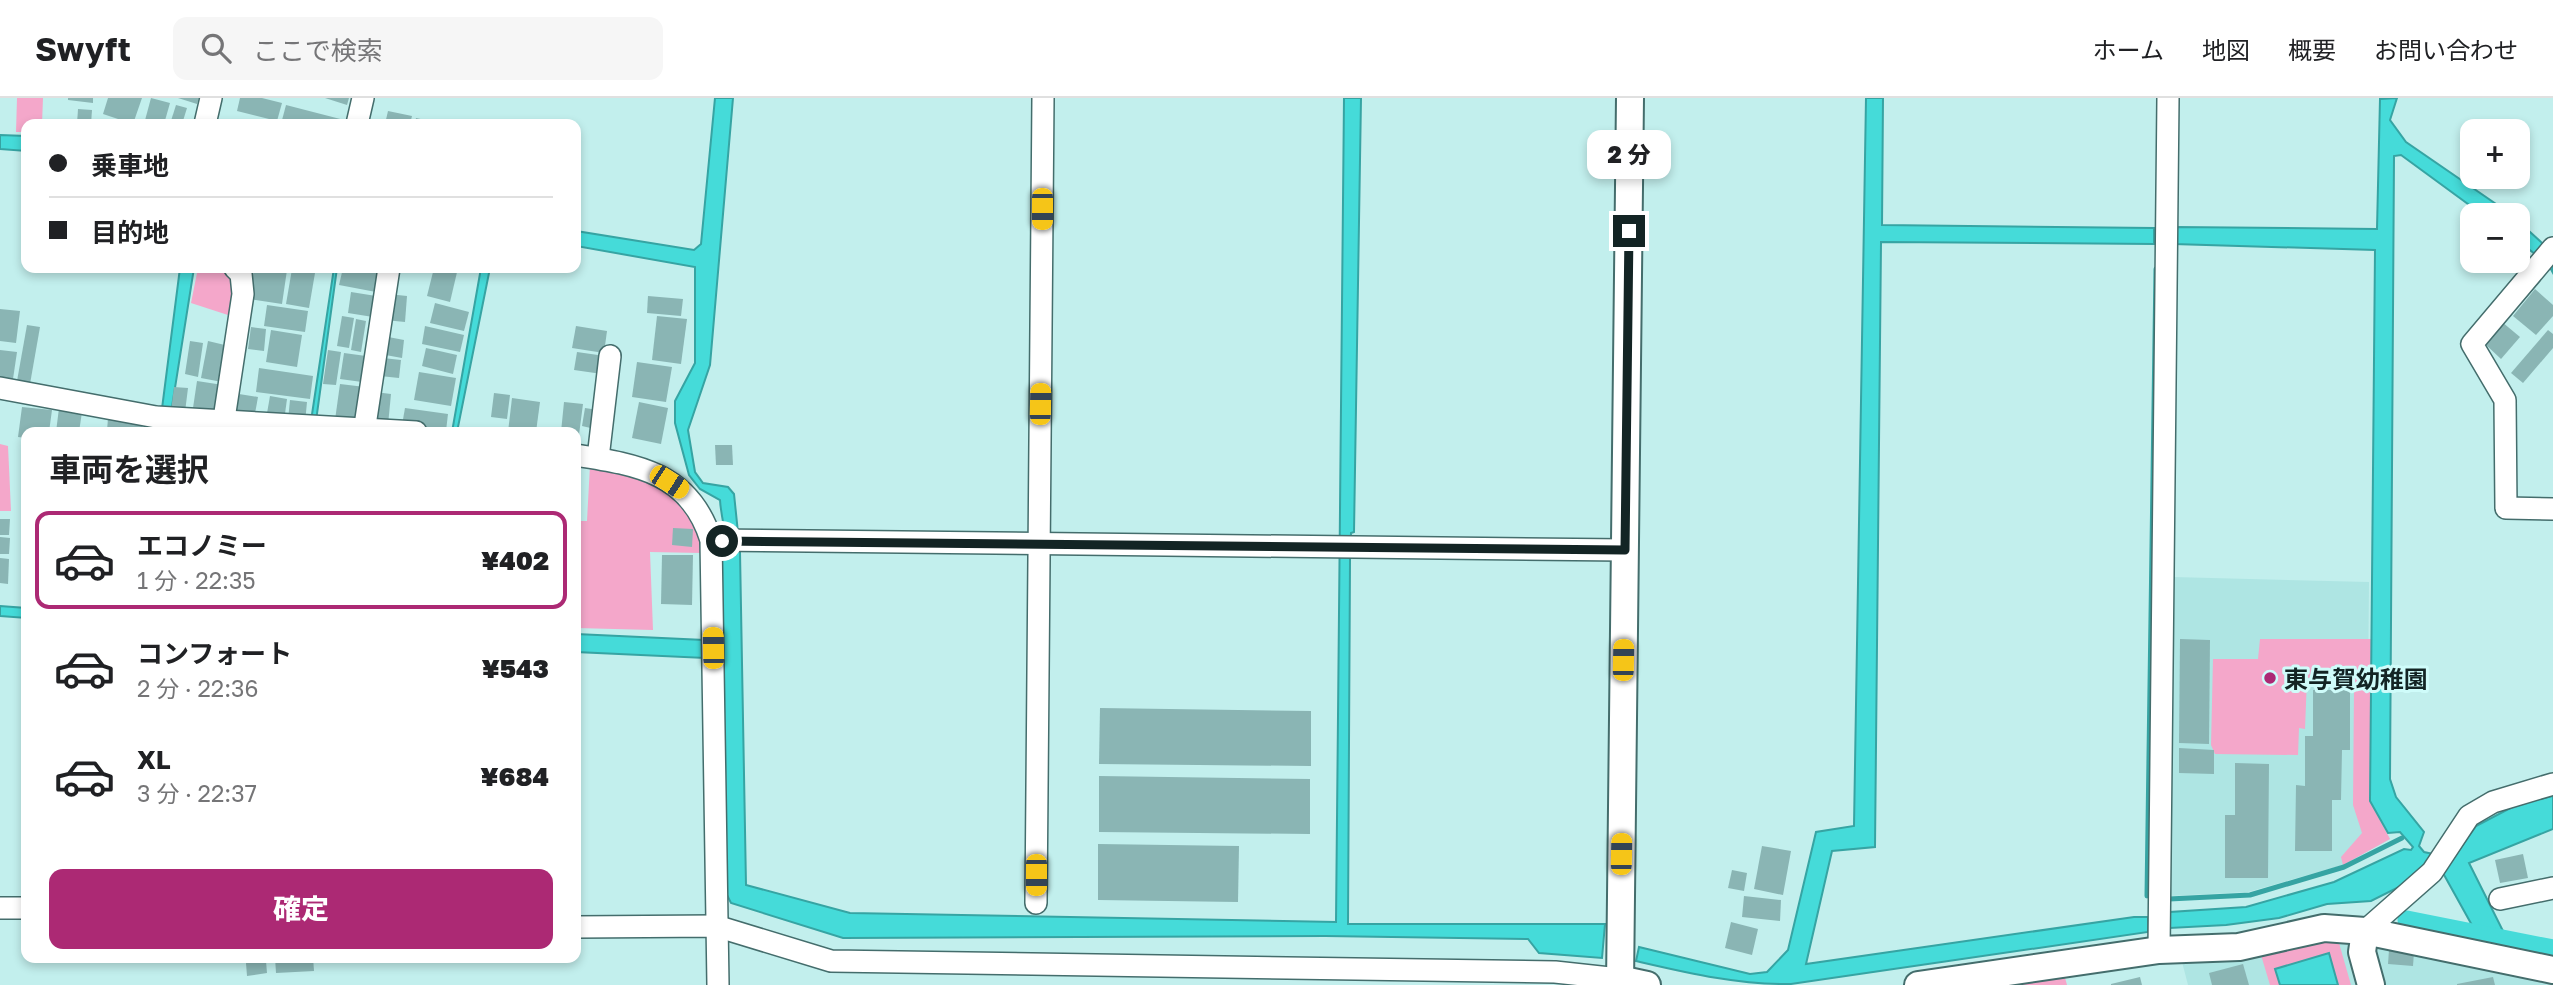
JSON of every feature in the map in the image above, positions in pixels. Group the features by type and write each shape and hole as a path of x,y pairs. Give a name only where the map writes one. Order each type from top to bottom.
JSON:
{"street":[{"path":"206,119 211,98"},
{"path":"358,119 363,98"},
{"path":"1036,903 1043,98"},
{"path":"1620,982 1630,98"},
{"path":"2159,950 2168,98"},
{"path":"2549,253 2472,344 2505,400 2506,508 2553,509"},
{"path":"223,426 243,294 240,273"},
{"path":"364,427 388,273"},
{"path":"598,458 611,356"},
{"path":"0,388 223,426 258,427"},
{"path":"581,456 651,470 687,493 725,540 716,926 718,985"},
{"path":"725,540 1625,550"},
{"path":"2371,985 2362,952 2365,931 2432,872 2469,816 2493,802 2553,783"},
{"path":"2500,899 2553,888"},
{"path":"0,908 21,908"},
{"path":"581,928 716,926 831,961 1555,972 1647,985"},
{"path":"1918,985 2159,950 2239,947 2324,928 2365,931 2553,970"}],"shaded area":[{"path":"17,98 43,98 42,119 21,119 21,132 16,132"},
{"path":"197,273 230,273 235,279 231,316 191,303"},
{"path":"0,444 8,446 11,511 0,511"},
{"path":"590,465 631,475 665,488 690,512 698,530 702,553 650,552 653,630 581,628 581,521 587,521"},
{"name":"東与賀幼稚園","path":"2173,577 2369,582 2367,802 2390,839 2343,865 2248,892 2169,896"},
{"path":"2260,639 2372,639 2370,801 2390,839 2343,865 2341,857 2362,833 2353,805 2354,689 2340,676 2307,678 2305,729 2299,728 2298,755 2215,754 2211,745 2213,659 2258,659"},
{"path":"2321,940 2354,945 2364,985 2188,985 2181,958"},
{"path":"2321,940 2339,943 2351,985 2270,985 2261,955"},
{"path":"2381,941 2476,959 2476,968 2553,980 2553,985 2382,985 2374,953"},
{"path":"2064,974 2067,985 1992,985"}],"water":[{"path":"715,98 733,98 710,365 688,430 695,472 703,483 728,487 734,494 740,552 746,885 850,913 1336,922 1344,98 1361,98 1354,532 1351,533 1350,560 1348,924 1605,924 1602,958 1539,953 1528,939 1325,936 843,938 731,903 727,895 720,555 727,548 720,500 700,489 689,475 675,423 675,401 695,363 695,267 581,247 581,232 694,250 701,244"},
{"path":"1866,98 1883,98 1882,225 2154,228 2154,244 1881,242 1875,847 1832,851 1806,964 2134,917 2148,917 2148,932 1791,984 1732,980 1636,961 1639,947 1750,974 1767,972 1788,950 1816,832 1854,826"},
{"path":"2397,98 2390,120 2406,142 2460,179 2460,189 2474,189 2495,203 2467,203 2401,155 2394,156 2390,779 2396,797 2424,832 2419,846 2424,852 2433,854 2415,879 2371,901 2327,904 2279,918 2226,925 2170,928 2170,912 2246,907 2334,882 2413,847 2400,832 2388,833 2370,801 2375,250 2174,244 2175,227 2377,229 2380,99"},
{"path":"0,135 21,136 21,151 0,149"},
{"path":"2530,232 2553,253 2553,273 2548,264 2530,250"},
{"path":"179,273 193,273 169,427 160,427"},
{"path":"333,273 336,273 316,421 311,421"},
{"path":"480,273 489,273 458,427 453,427"},
{"path":"0,606 21,608 21,618 0,616"},
{"path":"581,634 704,640 705,658 581,652"},
{"path":"2553,796 2553,829 2469,863 2503,931 2473,927 2443,873 2476,826 2518,804"},
{"path":"2329,953 2338,985 2280,985 2275,969"}],"building":[{"path":"93,98 93,103 68,100"},
{"path":"108,98 142,98 135,119 118,119 103,114"},
{"path":"151,98 170,103 165,119 145,119"},
{"path":"178,98 199,98 197,104"},
{"path":"240,98 262,98 282,103 278,119 237,111"},
{"path":"325,98 349,98 347,105"},
{"path":"176,105 187,108 184,119 172,119"},
{"path":"286,105 340,119 282,119"},
{"path":"78,109 92,110 91,119 77,119"},
{"path":"388,111 412,116 411,119 386,119"},
{"path":"253,273 287,273 282,304 249,299"},
{"path":"291,273 315,273 309,308 286,304"},
{"path":"342,273 380,273 376,292 339,285"},
{"path":"433,273 457,273 450,302 427,296"},
{"path":"2535,289 2553,305 2553,316 2536,335 2513,316"},
{"path":"351,292 376,296 373,317 348,313"},
{"path":"388,294 407,296 405,322 385,320"},
{"path":"648,296 683,299 681,316 647,313"},
{"path":"435,303 469,312 464,331 430,323"},
{"path":"267,305 308,311 305,332 264,326"},
{"path":"0,309 20,311 16,343 0,341"},
{"path":"342,316 354,318 349,348 337,346"},
{"path":"657,316 687,319 681,364 652,360"},
{"path":"356,319 366,321 361,352 351,350"},
{"path":"2502,322 2520,337 2501,359 2484,343"},
{"path":"27,325 40,327 30,384 17,381"},
{"path":"425,326 464,335 460,352 422,344"},
{"path":"576,326 607,331 604,353 572,348"},
{"path":"251,327 266,329 264,351 248,349"},
{"path":"271,330 302,335 297,367 266,362"},
{"path":"2548,330 2553,334 2553,348 2523,383 2511,373"},
{"path":"383,336 404,340 402,358 380,354"},
{"path":"190,341 203,343 198,377 185,374"},
{"path":"208,341 229,346 222,382 201,378"},
{"path":"426,348 457,355 453,374 422,366"},
{"path":"0,350 17,352 13,379 0,377"},
{"path":"328,350 341,352 336,385 323,384"},
{"path":"577,352 605,356 602,374 574,370"},
{"path":"344,353 366,356 362,382 340,379"},
{"path":"383,358 401,360 399,378 380,376"},
{"path":"637,362 672,367 666,402 632,397"},
{"path":"259,368 313,376 310,399 256,392"},
{"path":"419,372 456,378 451,406 414,400"},
{"path":"197,381 223,385 219,412 193,408"},
{"path":"340,384 365,387 360,423 335,420"},
{"path":"174,387 188,388 185,412 171,411"},
{"path":"375,392 391,394 388,425 371,423"},
{"path":"494,393 510,395 507,419 491,417"},
{"path":"239,394 258,397 254,419 236,416"},
{"path":"270,396 287,399 284,421 266,419"},
{"path":"512,398 540,402 537,427 509,427"},
{"path":"290,400 307,402 305,423 288,420"},
{"path":"564,402 583,404 580,427 562,427"},
{"path":"639,402 668,408 661,444 632,438"},
{"path":"22,407 52,410 50,427 21,427 21,437 18,437"},
{"path":"59,408 82,412 80,427 57,427"},
{"path":"405,408 448,414 446,427 402,425"},
{"path":"585,408 598,410 595,429 582,426"},
{"path":"108,417 143,421 142,427 107,427"},
{"path":"187,422 215,426 215,427 186,427"},
{"path":"715,445 732,445 733,465 716,465"},
{"path":"0,519 10,519 9,535 0,535"},
{"path":"673,528 693,529 692,547 672,545"},
{"path":"0,537 10,538 9,554 0,554"},
{"path":"662,555 693,555 692,605 661,604"},
{"path":"0,558 9,559 8,584 0,583"},
{"path":"2180,639 2210,640 2209,744 2179,743"},
{"path":"2313,690 2350,690 2350,750 2342,750 2341,800 2332,800 2332,851 2295,851 2296,785 2305,786 2305,736 2313,736"},
{"path":"1100,708 1311,711 1311,766 1099,764"},
{"path":"2179,748 2214,750 2214,774 2179,773"},
{"path":"2235,763 2269,764 2268,878 2225,878 2225,815 2235,815"},
{"path":"1099,776 1310,779 1310,834 1099,832"},
{"path":"1098,844 1239,846 1238,902 1098,900"},
{"path":"1762,846 1791,851 1783,895 1754,889"},
{"path":"2523,854 2528,878 2500,883 2495,860"},
{"path":"1732,870 1747,873 1744,891 1728,888"},
{"path":"1744,896 1781,900 1780,921 1742,917"},
{"path":"1731,922 1758,929 1752,955 1725,948"},
{"path":"2389,950 2414,952 2413,966 2388,964"},
{"path":"246,963 266,963 267,973 247,976"},
{"path":"275,963 313,963 314,971 276,973"},
{"path":"2243,964 2249,985 2212,985 2209,973"},
{"path":"2140,977 2142,985 2111,985 2111,984"},
{"path":"2493,977 2495,985 2457,985 2457,984"}],"waterway":[{"path":"2147,896 2156,269"},
{"path":"2169,899 2250,895 2344,867 2402,838"},
{"path":"2407,920 2553,949"}],"place":[{"name":"東与賀幼稚園","path":"2270,678"}],"route":[{"path":"722,541 1625,550 1629,231"}]}
